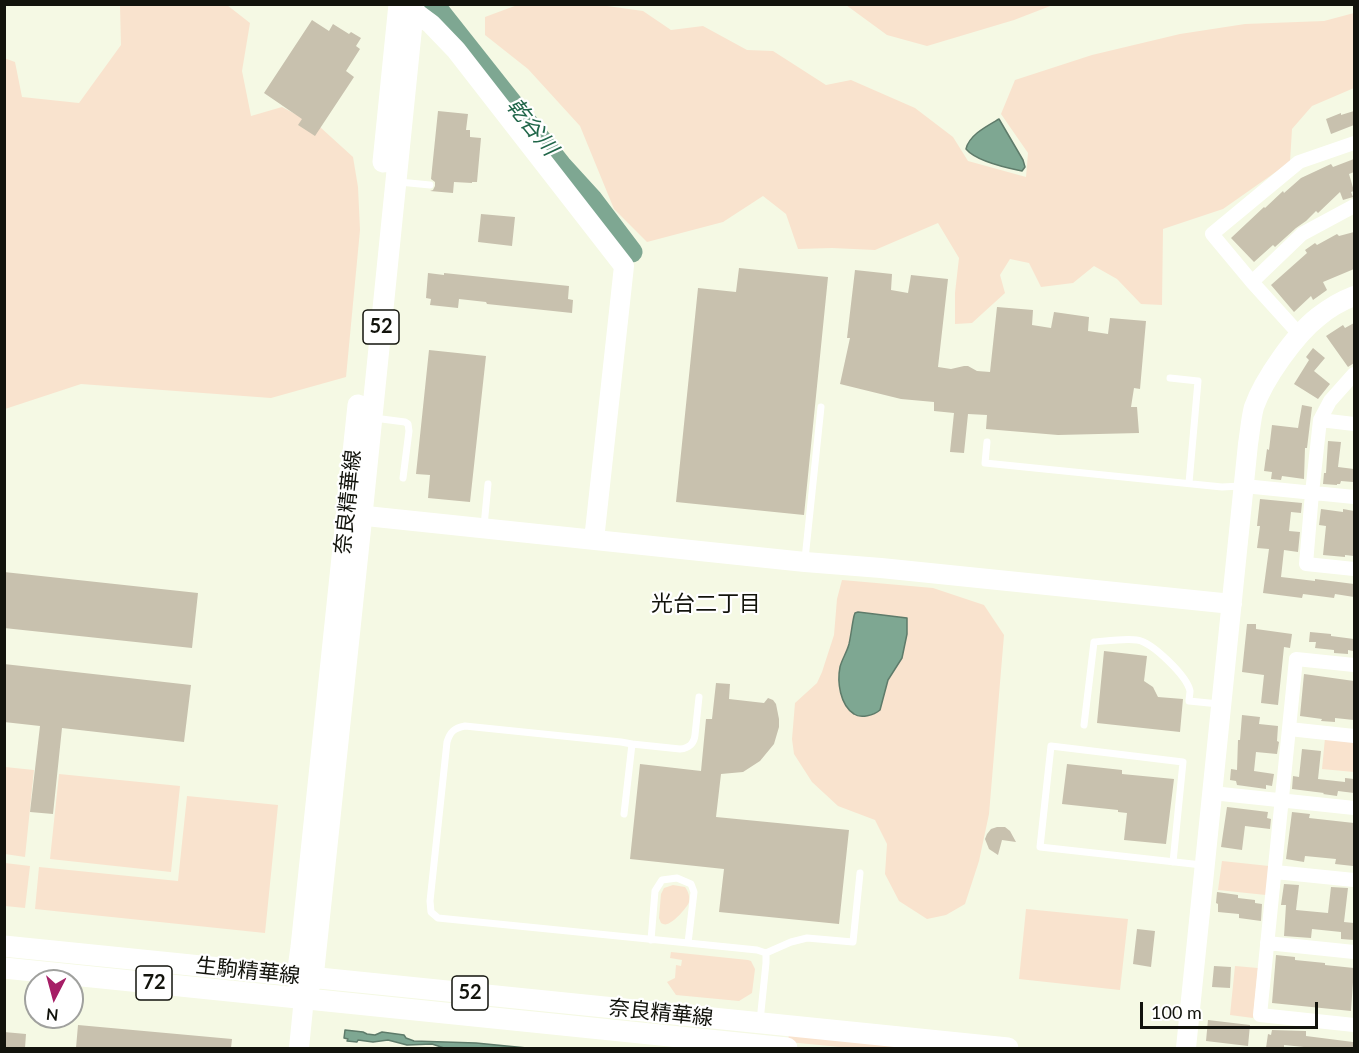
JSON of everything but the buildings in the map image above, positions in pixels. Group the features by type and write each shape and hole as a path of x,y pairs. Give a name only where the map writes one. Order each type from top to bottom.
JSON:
{"main road":[{"name":"奈良精華線","path":"355,514 372,417 396,182 403,39 402,4"},
{"name":"奈良精華線","path":"414,4 403,39 304,998 757,1047 787,1048"},
{"name":"生駒精華線","path":"4,946 305,977"},
{"name":"生駒精華線","path":"4,968 304,998"},
{"name":"奈良精華線","path":"305,977 1008,1048"}],"street":[{"path":"402,4 430,24 456,50 624,266 594,540"},
{"path":"1300,335 1212,234 1299,162 1354,143"},
{"path":"1252,282 1302,234 1354,206"},
{"path":"1186,1048 1248,444 1254,409 1264,384 1300,335 1317,317 1354,296"},
{"path":"1354,374 1330,401 1320,420 1306,564 1354,569"},
{"path":"1320,420 1354,424"},
{"path":"1244,486 1354,497"},
{"path":"355,514 805,562 1232,604"},
{"path":"1354,665 1296,659 1260,1015 1354,1024"},
{"path":"1289,729 1354,736"},
{"path":"1212,794 1354,808"},
{"path":"1275,872 1354,880"},
{"path":"1268,943 1354,952"},
{"path":"299,1048 304,998"},
{"path":"757,1047 760,1024"}],"lane":[{"path":"396,182 429,186"},
{"path":"1170,378 1198,381 1189,483"},
{"path":"805,562 821,406"},
{"path":"372,417 408,424 404,478"},
{"path":"987,442 985,463 1222,487 1244,486"},
{"path":"484,528 488,484"},
{"path":"1084,725 1094,642 1137,640 1151,645 1172,664 1180,675 1190,690 1189,701 1222,704"},
{"path":"699,697 694,741 686,748 680,749 465,726 453,730 447,742 429,902 431,912 438,918 757,950 765,953 807,938 853,942 860,873"},
{"path":"624,814 632,744"},
{"path":"1173,862 1183,762 1052,746 1040,847 1173,862 1205,865"},
{"path":"651,940 655,891 662,880 677,878 691,884 694,892 688,943"},
{"path":"760,1024 765,953"}],"shaded area":[{"path":"520,4 600,5 643,11 671,30 703,26 747,50 773,51 826,85 851,80 915,108 953,137 968,161 1026,177 1028,153 1001,114 1015,80 1092,55 1180,34 1245,24 1324,21 1354,13 1354,88 1312,106 1292,129 1290,162 1223,209 1163,229 1162,305 1141,304 1117,279 1094,266 1073,283 1041,287 1029,263 1010,259 1000,275 1005,293 972,323 955,324 955,293 959,258 938,223 875,250 798,249 786,214 763,196 723,222 647,242 614,209 580,126 528,69 485,35 485,17"},
{"path":"118,5 227,5 250,23 242,71 251,116 282,107 320,127 353,157 358,187 360,230 346,377 271,398 81,384 5,409 4,58 15,62 22,97 79,103 121,45 120,6"},
{"path":"846,5 1053,5 1014,20 927,46 887,35"},
{"path":"999,119 1023,160 1025,167 1022,171 984,160 966,149 975,135"},
{"path":"842,580 933,588 984,605 1004,635 989,814 979,861 965,904 946,915 927,919 899,901 885,874 887,844 875,820 838,806 812,782 794,754 792,739 795,703 817,683 822,672 834,635 837,599"},
{"path":"858,612 907,618 907,634 902,658 888,680 880,710 864,716 854,714 845,705 839,679 840,667 849,644 854,616"},
{"path":"1325,738 1354,741 1354,772 1322,769"},
{"path":"5,767 34,770 25,857 5,854"},
{"path":"59,774 180,786 171,872 50,859"},
{"path":"187,796 278,805 265,933 35,909 39,867 178,881"},
{"path":"1222,861 1269,866 1266,895 1218,890"},
{"path":"5,863 30,866 25,908 5,906"},
{"path":"673,885 685,887 689,894 689,902 676,918 664,924 659,918 661,894 664,888"},
{"path":"1026,909 1128,919 1120,990 1019,979"},
{"path":"671,952 751,961 755,969 752,993 739,1001 676,995 667,982 675,978 676,965 681,966 682,960 670,958"},
{"path":"1235,966 1258,968 1253,1018 1230,1015"},
{"path":"345,1030 375,1035 382,1032 404,1035 414,1041 476,1043 527,1048 444,1048 432,1044 407,1045 388,1040 373,1042 358,1040 357,1042 347,1041 348,1039 344,1038"},
{"path":"789,1033 945,1048 851,1048 788,1042"}],"waterway":[{"name":"乾谷川","path":"429,4 440,12 561,165 592,199 632,252"}],"district":[{"name":"光台二丁目","path":"706,604"}]}
